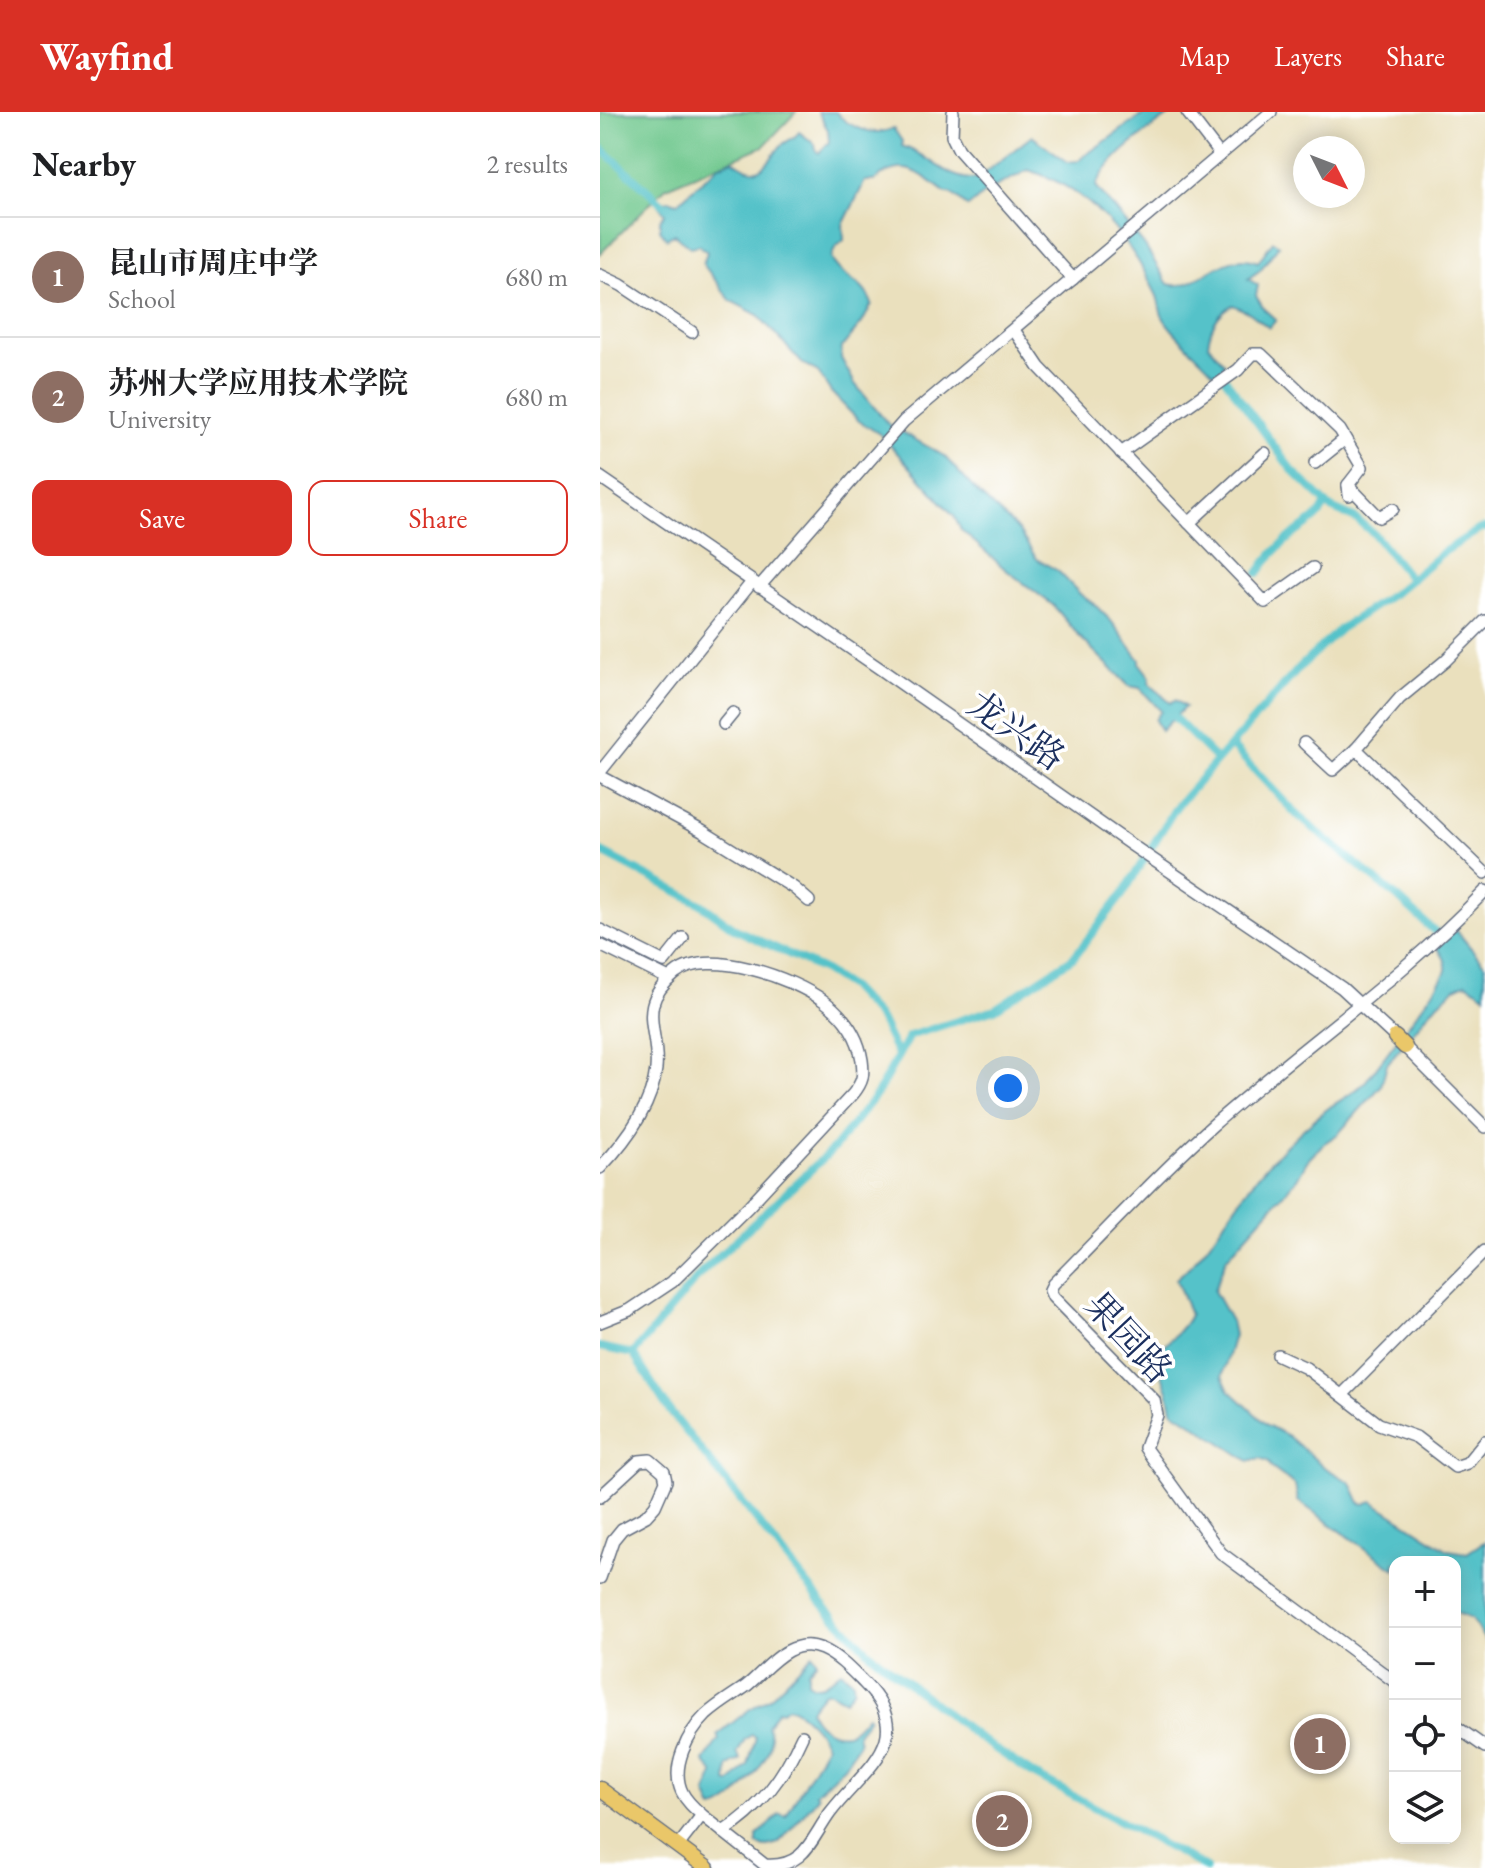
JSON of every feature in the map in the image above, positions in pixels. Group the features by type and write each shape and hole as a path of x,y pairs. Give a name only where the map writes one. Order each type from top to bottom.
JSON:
{"main road":[{"path":"600,1789 707,1868"}],"street":[{"path":"953,112 952,136 959,150 1073,279"},
{"path":"1187,112 1220,155"},
{"path":"809,901 794,888 702,831 600,774 755,584 902,423 1271,112"},
{"path":"600,275 621,285 692,332"},
{"path":"1014,330 1039,367 1265,602 1313,568"},
{"path":"1121,453 1238,370 1253,354 1261,354 1340,430 1362,467 1348,490 1379,517 1393,509"},
{"path":"1315,463 1345,439"},
{"path":"1189,523 1265,453"},
{"name":"龙兴路","path":"600,477 1342,988 1485,1127"},
{"path":"1304,743 1333,770 1356,749 1400,698 1445,661 1485,621"},
{"path":"724,724 733,713"},
{"path":"1356,749 1485,873"},
{"name":"果园路","path":"1389,1678 1221,1553 1145,1448 1157,1415 1154,1400 1053,1297 1050,1290 1197,1140 1432,944 1485,891"},
{"path":"600,930 664,962 683,938"},
{"path":"600,945 669,979"},
{"path":"600,1168 638,1120 651,1088 656,1071 651,1008 669,979 678,971 688,967 728,964 758,970 809,992 830,1007 856,1036 862,1056 863,1080 853,1094 772,1182 672,1282 630,1310 600,1322"},
{"path":"1342,1395 1485,1251"},
{"path":"1278,1355 1306,1368 1379,1424 1416,1437 1455,1467 1467,1463 1485,1441"},
{"path":"600,1497 639,1461 650,1460 664,1472 666,1481 655,1506 646,1516 622,1529 613,1540 600,1578"},
{"path":"795,1647 821,1649 848,1667 883,1705 888,1735 874,1765 830,1814 814,1843 790,1863 777,1867 765,1865 702,1815 687,1801 678,1779 685,1745 705,1716 755,1679 782,1654 795,1647"},
{"path":"1461,1730 1485,1747"},
{"path":"723,1832 741,1820 776,1784 802,1736"},
{"path":"678,1846 702,1815"}],"green space":[{"path":"600,112 796,112 764,146 666,187 600,254"}],"water":[{"path":"818,112 836,112 855,126 870,131 893,128 902,146 956,176 977,179 1032,136 1068,162 1077,161 1147,112 1174,112 1119,155 1096,186 1145,246 1168,284 1189,282 1233,260 1258,262 1273,241 1279,245 1260,270 1248,279 1258,285 1256,296 1276,320 1269,328 1250,313 1233,305 1223,312 1213,326 1208,344 1224,363 1221,373 1213,372 1167,323 1146,274 1105,218 1070,189 1028,170 987,191 968,207 912,170 894,170 874,181 865,181 843,225 844,240 835,248 831,258 840,271 863,289 872,304 862,323 842,347 841,358 855,384 888,424 944,456 1018,530 1037,559 1058,571 1111,621 1140,660 1150,677 1149,683 1170,703 1175,700 1185,707 1161,731 1155,720 1161,711 1140,688 1129,686 1054,606 961,530 954,516 881,435 859,421 831,392 818,372 802,363 758,315 731,301 703,264 707,252 699,245 690,247 674,234 667,239 660,230 660,220 665,214 661,203 669,200 677,203 720,165 733,160 749,169 759,169 799,132 815,144 819,153 829,142 828,130"},
{"path":"1456,930 1485,965 1485,995 1466,983 1455,988 1431,1010 1387,1064 1381,1086 1338,1134 1307,1161 1297,1179 1226,1259 1214,1291 1231,1321 1234,1335 1222,1376 1228,1389 1267,1425 1288,1436 1324,1467 1351,1483 1360,1503 1372,1501 1448,1550 1467,1553 1485,1541 1485,1640 1471,1619 1461,1615 1461,1556 1389,1556 1389,1565 1298,1501 1295,1485 1272,1468 1268,1461 1260,1458 1249,1461 1172,1410 1156,1359 1190,1315 1176,1279 1204,1250 1280,1151 1315,1119 1365,1082 1443,976 1446,963 1437,947"},
{"path":"813,1654 817,1661 808,1671 808,1682 822,1685 841,1671 853,1681 854,1689 845,1700 824,1692 810,1709 819,1724 835,1733 847,1733 867,1715 869,1718 857,1733 859,1743 844,1766 816,1793 818,1797 784,1837 778,1843 765,1847 757,1844 757,1836 780,1814 786,1816 826,1746 820,1734 793,1709 778,1710 767,1726 770,1744 763,1762 739,1793 721,1807 713,1809 706,1793 714,1774 704,1761 719,1739 717,1735 750,1709 770,1698","holes":["752,1735 756,1737 748,1765 730,1783 727,1782 728,1767 741,1759 737,1753 745,1739"]}],"waterway":[{"path":"600,147 669,210"},
{"path":"1224,377 1291,469 1331,508 1356,519 1374,534 1411,580"},
{"path":"1258,573 1284,543 1316,517 1326,503"},
{"path":"633,1354 702,1272 833,1149 877,1094 909,1036 995,1009 1073,958 1123,894 1176,807 1300,667 1340,629 1397,591 1442,553 1485,528"},
{"path":"1167,710 1217,760"},
{"path":"1231,745 1297,815 1442,938"},
{"path":"600,851 701,904 735,929 823,970 851,988 880,1019 898,1056"},
{"path":"600,1347 633,1354 669,1410 826,1608 870,1653 980,1739 1033,1774 1206,1868"}],"place":[{"name":"昆山市周庄中学","path":"1320,1744"},
{"name":"苏州大学应用技术学院","path":"1002,1821"}]}
